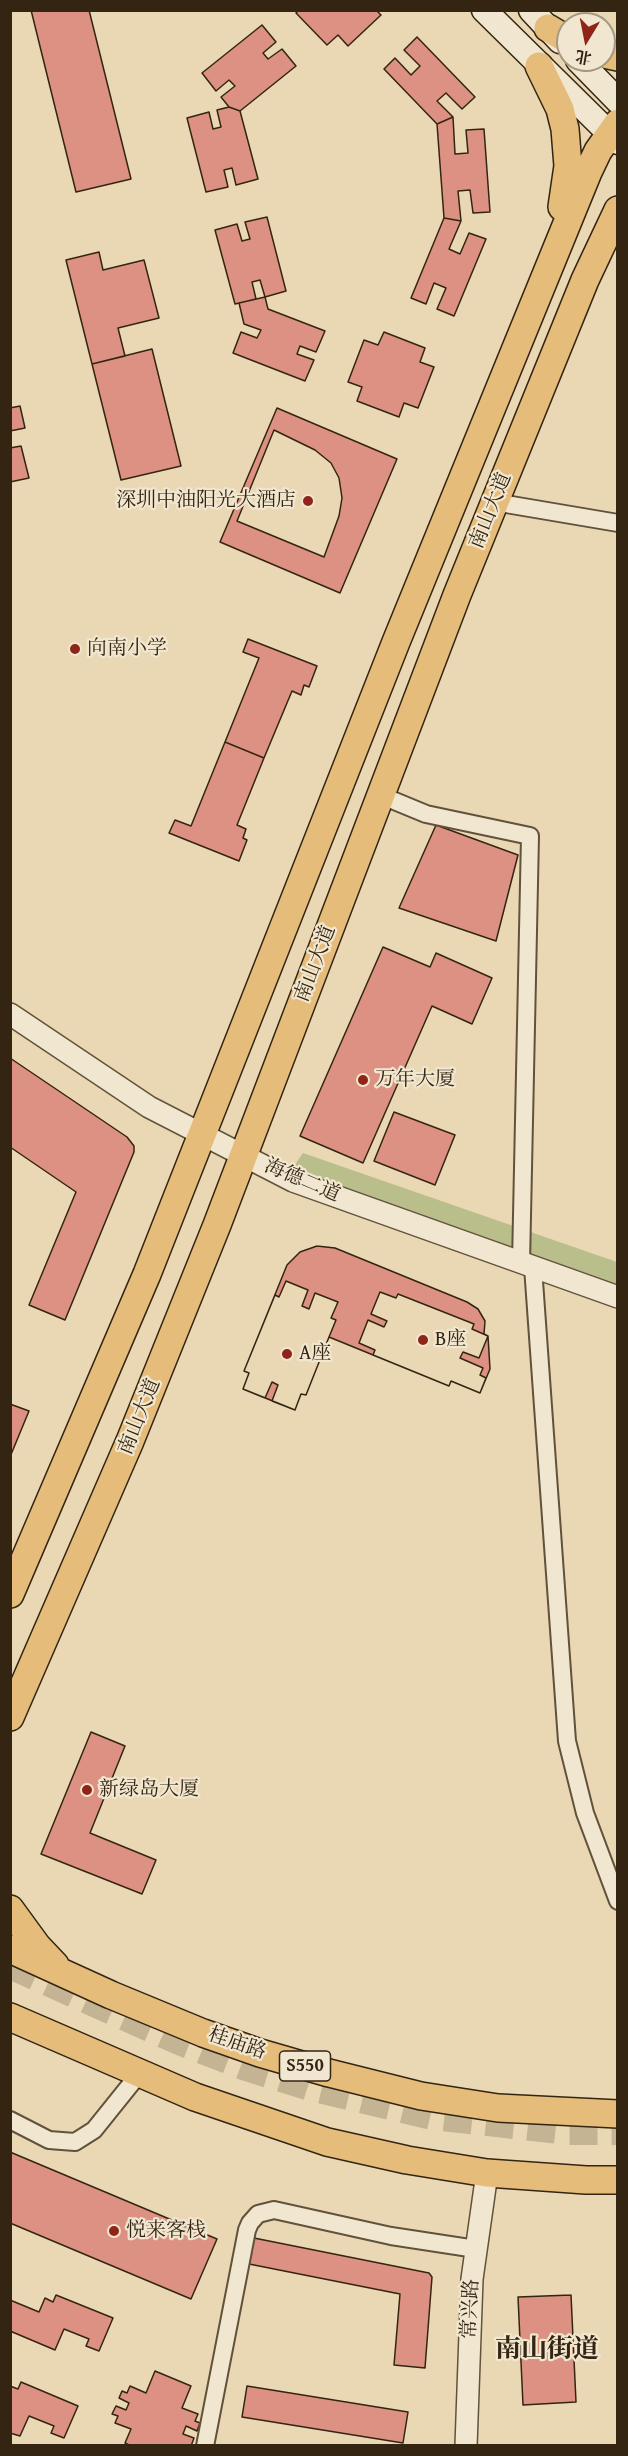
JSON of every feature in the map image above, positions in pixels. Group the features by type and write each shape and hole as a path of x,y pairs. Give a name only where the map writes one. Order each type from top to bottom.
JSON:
{"main road":[{"path":"484,10 539,66 615,134"},
{"path":"539,66 560,109 568,148 566,190 548,270"},
{"path":"590,72 618,101"},
{"name":"南山大道","path":"10,1594 147,1274 396,642 588,172 615,134"},
{"name":"南山大道","path":"10,1717 130,1441 244,1155 494,502 585,280 618,210"},
{"path":"10,1909 38,1946 70,1977"},
{"name":"桂庙路","path":"10,1950 203,2033 260,2053 329,2073 421,2096 488,2107 541,2112 618,2114"},
{"path":"10,2017 140,2074 249,2117 327,2142 407,2160 487,2173 577,2180 618,2180"},
{"path":"10,2031 51,2035"}],"street":[{"path":"494,502 618,523"},
{"path":"380,795 426,814 530,836 527,1265 567,1741 585,1813 618,1901"},
{"name":"海德二道","path":"10,1014 149,1107 293,1181 618,1297"},
{"path":"10,2120 49,2140 75,2142 94,2130 140,2074"},
{"name":"常兴路","path":"466,2445 472,2279 487,2173"},
{"path":"205,2445 247,2230 258,2214 274,2210 391,2236 476,2249"}],"green space":[{"path":"303,1153 617,1262 617,1289 292,1169"}],"building":[{"path":"31,10 89,10 131,179 76,192"},
{"path":"299,10 376,10 381,15 348,46 338,35 327,45 296,13"},
{"path":"262,25 276,42 263,53 268,59 282,49 296,66 240,111 229,107 221,97 235,86 229,80 216,91 202,73"},
{"path":"417,37 475,97 462,109 446,93 437,101 453,117 437,124 384,69 395,58 411,75 420,66 404,50"},
{"path":"229,107 240,111 258,179 236,185 232,168 224,170 228,187 206,192 187,118 209,112 213,129 221,127 217,110"},
{"path":"453,117 455,154 468,153 466,130 484,129 490,212 473,213 470,190 458,191 461,221 444,218 437,124"},
{"path":"267,217 286,291 265,297 260,280 252,282 256,299 235,304 215,230 237,224 242,241 250,239 245,222"},
{"path":"444,218 461,221 449,249 460,254 469,233 486,239 454,316 437,309 446,288 434,283 426,304 411,298"},
{"path":"99,252 103,270 144,260 159,318 118,328 125,356 92,364 66,260"},
{"path":"265,297 268,309 325,331 316,352 300,346 297,354 314,360 305,381 233,353 241,332 257,338 261,330 244,324 239,303"},
{"path":"384,332 425,348 420,362 434,367 418,408 404,403 399,417 357,401 362,387 348,382 364,340 378,345"},
{"path":"152,349 181,466 121,480 92,364"},
{"path":"20,406 25,428 10,431 10,408"},
{"path":"277,408 397,459 340,593 220,542"},
{"path":"274,430 315,450 331,463 339,478 342,498 339,516 324,557 237,521"},
{"path":"21,446 29,478 10,482 10,448"},
{"path":"248,639 317,666 309,687 304,685 301,695 292,691 264,758 225,742 259,658 243,652"},
{"path":"225,742 264,758 237,825 246,829 243,838 247,840 239,861 169,833 175,820 191,826"},
{"path":"436,825 518,855 496,941 399,908"},
{"name":"万年大厦","path":"383,947 430,967 436,953 492,978 472,1024 432,1006 363,1163 300,1136"},
{"path":"10,1058 127,1137 134,1146 134,1152 65,1320 29,1305 76,1192 10,1147"},
{"path":"394,1112 455,1135 435,1185 374,1161"},
{"path":"317,1246 335,1248 467,1302 478,1309 485,1321 484,1334 488,1336 490,1369 480,1393 451,1381 449,1386 329,1337 306,1395 301,1394 295,1410 243,1389 249,1373 244,1371 287,1265 300,1252"},
{"name":"A座","path":"286,1281 308,1290 302,1306 309,1309 315,1293 338,1302 331,1318 336,1320 306,1395 301,1394 295,1410 272,1401 278,1385 272,1382 265,1398 243,1389 249,1373 244,1371 275,1295 279,1297"},
{"name":"B座","path":"380,1292 396,1298 398,1294 474,1324 472,1329 488,1336 479,1358 463,1352 460,1358 483,1368 480,1375 486,1378 480,1393 451,1381 449,1386 373,1355 375,1350 359,1343 368,1320 384,1327 387,1321 371,1314"},
{"path":"10,1404 29,1411 10,1457"},
{"name":"新绿岛大厦","path":"91,1732 125,1746 90,1833 156,1860 142,1894 41,1854"},
{"name":"悦来客栈","path":"10,2152 217,2239 191,2299 10,2223"},
{"path":"254,2238 429,2273 432,2277 425,2368 394,2365 400,2294 249,2264"},
{"path":"56,2295 113,2318 99,2351 86,2346 89,2339 64,2329 55,2350 10,2331 10,2300 39,2312 45,2298 53,2302"},
{"path":"571,2295 576,2402 523,2405 518,2297"},
{"path":"155,2371 191,2386 182,2408 198,2414 195,2421 200,2423 197,2431 186,2426 183,2434 194,2438 191,2446 131,2446 125,2443 131,2429 115,2423 118,2416 112,2414 116,2406 126,2410 129,2403 119,2398 122,2391 127,2393 130,2386 146,2393"},
{"path":"21,2382 78,2406 64,2438 51,2433 54,2426 29,2416 20,2436 10,2433 10,2386 18,2389"},
{"path":"247,2386 408,2412 403,2443 242,2417"}],"tunnel":[{"path":"10,1965 179,2041 246,2067 310,2087 432,2116 569,2131 618,2131"}],"place":[{"name":"深圳中油阳光大酒店","path":"308,501"},
{"name":"向南小学","path":"75,649"},
{"name":"万年大厦","path":"363,1080"},
{"name":"B座","path":"423,1340"},
{"name":"A座","path":"287,1354"},
{"name":"新绿岛大厦","path":"87,1790"},
{"name":"悦来客栈","path":"114,2231"}],"district":[{"name":"南山街道","path":"547,2350"}]}
